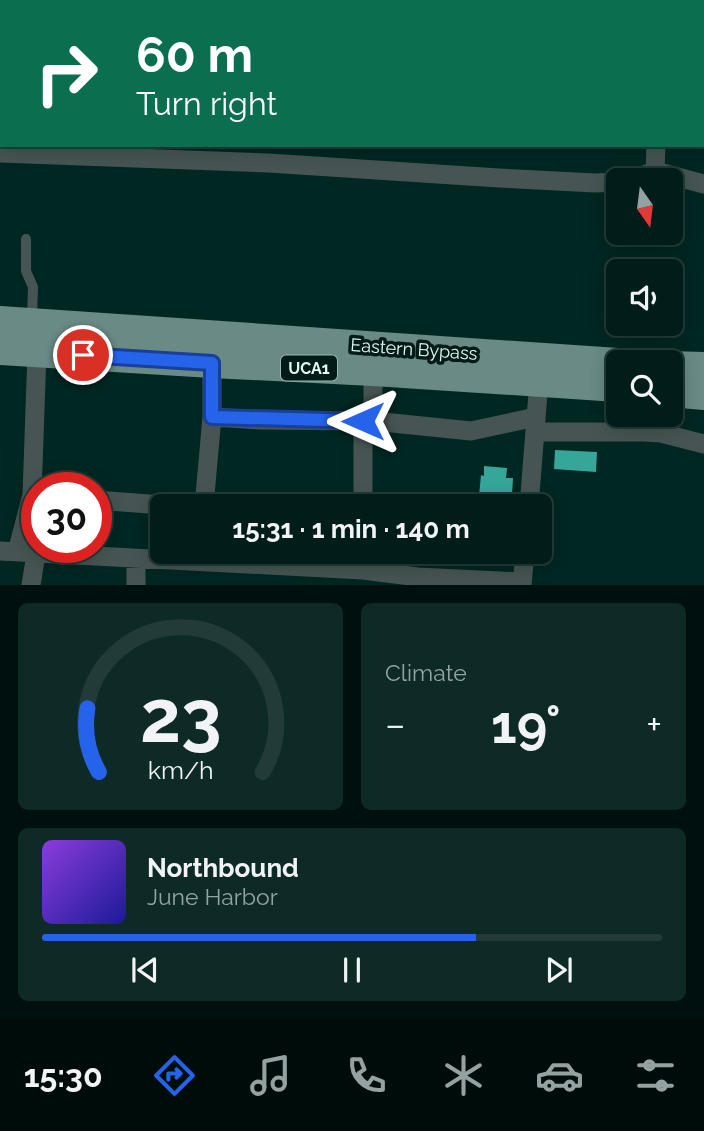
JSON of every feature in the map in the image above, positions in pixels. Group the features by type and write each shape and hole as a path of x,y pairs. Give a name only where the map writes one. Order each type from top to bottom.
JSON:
{"main road":[{"name":"Eastern Bypass","path":"0,321 34,337 212,363 606,386"},
{"name":"Eastern Bypass","path":"0,350 34,337 606,362"},
{"path":"683,366 704,367"},
{"path":"683,393 704,395"}],"street":[{"path":"656,147 656,168"},
{"path":"0,153 255,163 606,183"},
{"path":"683,178 704,184"},
{"path":"34,337 34,472"},
{"path":"205,494 212,417 212,363"},
{"path":"364,494 373,371"},
{"path":"530,494 539,381"},
{"path":"212,417 368,421 471,431 536,425 661,433 704,444"},
{"path":"112,501 150,504"},
{"path":"31,585 18,552 150,559"},
{"path":"136,559 136,585"},
{"path":"373,564 418,577 522,584 524,564"}],"lane":[{"path":"26,239 26,271 33,287 34,337"}],"building":[{"path":"555,450 597,452 596,472 554,469"},
{"path":"484,466 507,468 506,478 513,478 512,494 479,494 481,475 484,476"}],"route":[{"path":"83,355 212,363 212,417 363,421"}]}
